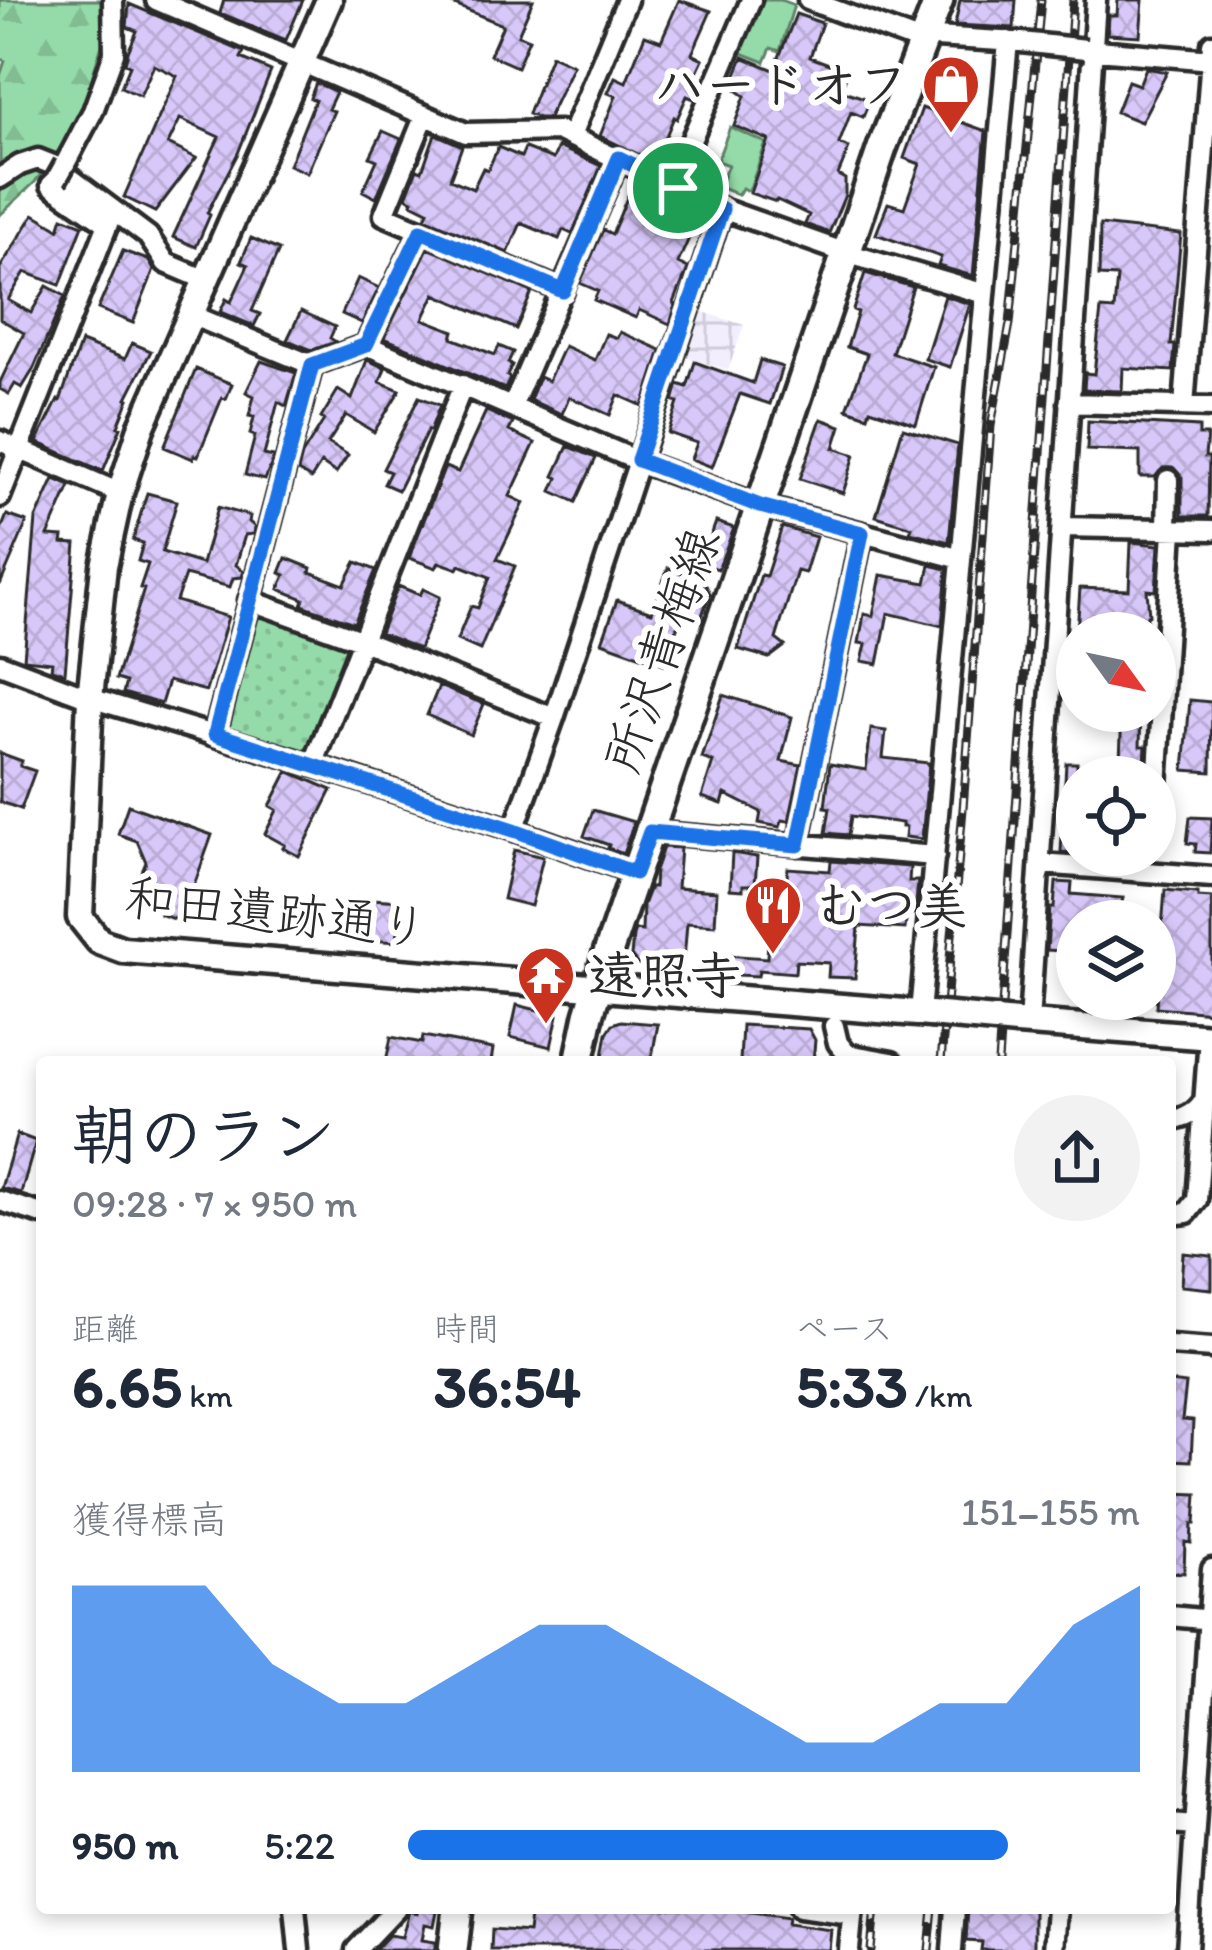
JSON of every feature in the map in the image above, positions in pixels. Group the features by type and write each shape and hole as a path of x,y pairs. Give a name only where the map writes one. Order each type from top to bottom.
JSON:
{"main road":[{"name":"所沢青梅線","path":"580,1056 635,873 846,253 939,0"},
{"path":"453,1950 457,1914"}],"street":[{"path":"0,497 108,224 51,185 92,111 114,53 112,0"},
{"path":"156,0 181,5 301,63 466,133 559,131 722,209 846,253 985,294"},
{"name":"和田遺跡通り","path":"329,0 141,428 120,494 104,566 91,698 80,901 80,916 99,941 123,950 597,988 835,1017 925,1013 1210,1037"},
{"path":"672,185 751,0"},
{"path":"808,0 913,39 1014,42 1211,60"},
{"path":"1023,1022 1041,864 1096,0"},
{"path":"571,136 624,1"},
{"path":"925,1013 985,294 1014,42"},
{"path":"1184,406 1212,44"},
{"path":"425,116 384,215 563,291"},
{"path":"512,407 619,158"},
{"path":"0,178 38,159 52,165 148,236 166,263 206,280"},
{"path":"514,830 722,209"},
{"path":"366,345 421,231"},
{"path":"191,315 312,365 366,345 760,506 961,559"},
{"path":"215,734 312,365"},
{"path":"313,765 463,385"},
{"path":"1069,404 1212,407"},
{"path":"0,441 120,494"},
{"path":"1158,756 1170,530 1168,480"},
{"path":"1062,527 1212,530"},
{"path":"798,845 862,533"},
{"path":"249,600 554,718"},
{"path":"0,664 91,698 313,765 635,873"},
{"path":"650,832 935,856"},
{"path":"1041,864 1056,864"},
{"path":"1176,869 1212,877"},
{"path":"832,1056 835,1017"},
{"path":"835,1017 838,1043 847,1054 858,1056"},
{"path":"1176,1214 1187,1213 1197,1200 1210,1037"},
{"path":"1176,1119 1199,1109 1205,1100"},
{"path":"0,1202 36,1212"},
{"path":"1176,1345 1212,1348"},
{"path":"1187,1950 1212,1569"},
{"path":"1176,1617 1210,1620"},
{"path":"1176,1824 1195,1826"},
{"path":"296,1914 299,1950"},
{"path":"356,1950 390,1914"},
{"path":"849,1950 852,1914"},
{"path":"952,1950 955,1914"},
{"path":"1054,1950 1057,1914"}],"shaded area":[{"path":"697,310 744,325 728,370 682,356"}],"green space":[{"path":"0,0 104,0 106,32 77,126 35,182 0,215 0,76 5,61 0,58"},
{"path":"755,0 794,5 780,51 771,48 765,62 734,50"},
{"path":"730,127 766,143 749,191 742,188 738,195 719,187 728,165 717,161"},
{"path":"256,608 358,645 312,758 223,729"}],"building":[{"path":"224,0 303,0 286,40 220,13"},
{"path":"443,0 533,0 518,35 529,39 517,67 490,55 503,25"},
{"path":"679,0 711,11 692,54 703,59 694,78 702,81 694,99 687,96 677,119 674,117 655,162 600,136 616,96 608,93 615,77 626,82 645,35 661,41"},
{"path":"960,0 1016,0 1014,28 955,25"},
{"path":"1118,0 1143,0 1140,36 1108,34 1109,15 1117,15"},
{"path":"129,4 244,52 241,58 271,71 196,247 173,237 219,137 180,119 168,144 196,158 155,212 124,197 177,76 154,65 140,96 121,87 137,31 127,27"},
{"path":"796,14 822,23 810,57 848,71 841,90 870,100 863,117 851,112 839,144 849,148 838,175 845,179 845,195 829,233 805,224 809,215 750,193 769,140 734,126 745,96 731,86 743,57 774,70"},
{"path":"551,55 573,65 548,118 538,118 528,114"},
{"path":"1146,68 1167,72 1141,122 1116,112 1128,81 1139,85"},
{"path":"316,83 336,92 328,109 334,111 307,173 289,165 315,100 310,98"},
{"path":"922,108 986,131 973,276 938,266 941,257 876,234 888,203 904,208 920,164 904,158"},
{"path":"383,131 401,139 376,198 363,191 377,160 370,157"},
{"path":"435,134 462,146 450,179 473,189 498,147 521,157 525,148 553,159 558,147 601,166 572,234 563,230 559,239 521,223 508,253 425,218 428,211 406,197 417,169 422,171"},
{"path":"631,188 700,213 678,263 688,268 670,324 639,310 636,318 594,300 598,291 580,283 603,230 612,234"},
{"path":"34,214 59,229 63,217 83,225 60,285 25,272 8,300 31,313 47,286 65,296 33,370 22,388 15,384 9,394 0,389 0,382 24,333 0,319 0,268"},
{"path":"1100,225 1181,234 1173,371 1123,368 1122,391 1084,390 1085,373 1094,374 1101,309 1114,310 1117,277 1099,276"},
{"path":"251,238 279,250 252,311 260,314 254,326 220,312 226,299 231,302 248,265 241,262"},
{"path":"428,248 532,292 516,329 435,294 423,319 454,331 452,338 495,355 499,346 513,352 505,389 384,338"},
{"path":"123,251 148,260 154,270 133,323 98,309"},
{"path":"865,273 913,287 892,353 934,367 916,424 870,409 868,416 847,409 867,354 847,347"},
{"path":"358,278 379,288 362,323 342,314"},
{"path":"945,296 970,304 950,367 925,359"},
{"path":"301,311 335,327 330,338 336,342 312,350 287,340"},
{"path":"620,332 661,350 643,406 618,395 610,415 569,397 562,414 530,400 539,377 548,381 564,346 595,360 606,334 617,338"},
{"path":"81,342 125,359 132,343 151,351 127,398 103,471 37,442 60,401"},
{"path":"367,360 385,368 380,382 400,390 374,432 346,415 328,443 348,455 336,473 321,463 311,479 298,471 302,455 338,390 352,399"},
{"path":"760,360 782,367 770,404 740,394 712,467 691,459 697,443 668,433 678,403 673,401 678,384 687,387 695,362 753,383"},
{"path":"261,361 296,373 286,406 278,402 264,455 274,457 265,480 245,475 255,436 250,434 254,417 249,416 254,396 246,392"},
{"path":"196,369 232,384 193,459 164,447"},
{"path":"419,397 440,405 398,490 384,484 390,472 383,469"},
{"path":"486,411 513,423 509,431 535,443 510,496 524,503 497,559 515,566 480,650 457,640 471,606 478,608 490,577 460,565 458,569 439,562 436,568 409,558 445,467 458,472"},
{"path":"821,419 841,426 834,448 855,455 843,493 800,479"},
{"path":"1088,421 1199,427 1199,435 1207,435 1208,516 1182,516 1182,477 1174,468 1163,468 1155,477 1140,477 1140,452 1087,450"},
{"path":"903,428 958,445 949,542 910,532 912,527 876,516"},
{"path":"568,446 596,458 576,502 552,491"},
{"path":"54,479 70,486 48,536 76,544 65,673 51,669 52,662 24,659 36,519"},
{"path":"147,493 177,501 162,552 202,564 218,507 250,516 255,527 254,534 245,535 236,565 244,571 242,577 233,578 230,587 185,575 176,601 228,617 206,691 168,681 161,704 123,693 126,682 116,679 144,589 140,588 148,564 138,561 143,543 133,540"},
{"path":"7,515 27,522 0,585 0,532"},
{"path":"716,522 734,528 718,569 701,564"},
{"path":"782,527 816,537 805,573 797,571 776,639 785,646 769,658 738,649"},
{"path":"1131,542 1159,545 1156,591 1147,590 1149,612 1078,612 1080,588 1129,590"},
{"path":"286,558 344,585 356,562 376,570 354,623 302,605 304,599 279,589"},
{"path":"930,565 947,569 942,626 888,613 878,664 862,661 866,644 859,643 864,614 873,616 881,575 926,583"},
{"path":"668,568 696,578 699,572 710,593 700,621 682,614 664,664 602,642 617,600 652,612"},
{"path":"398,586 440,597 419,649 380,633"},
{"path":"439,686 484,704 471,735 427,715"},
{"path":"723,695 792,717 781,761 801,765 789,821 782,820 780,827 759,823 761,812 725,794 722,804 702,797 713,762 702,758"},
{"path":"1190,700 1212,702 1211,772 1184,770"},
{"path":"871,729 886,731 883,758 929,763 922,839 905,837 902,823 851,816 848,835 826,833 830,764 866,770"},
{"path":"1121,732 1140,732 1145,756 1120,756"},
{"path":"0,753 35,771 21,809 0,802"},
{"path":"288,771 332,790 299,856 265,834 277,810 270,806"},
{"path":"128,805 212,835 181,922 160,914 148,888 152,880 141,874 146,862 137,841 118,834"},
{"path":"593,810 634,822 623,854 584,836"},
{"path":"1190,817 1212,818 1210,853 1195,852 1196,844 1187,843"},
{"path":"663,847 680,848 677,888 717,891 715,925 687,923 684,960 677,959 676,968 638,965 631,956 633,936 635,930 642,931 643,905 654,887"},
{"path":"514,850 543,857 531,906 503,899"},
{"path":"732,853 757,857 755,885 730,889"},
{"path":"831,861 910,867 909,881 918,881 915,914 907,913 905,929 859,926 855,978 828,977 829,963 796,961 795,973 759,970 758,976 736,975 736,969 724,968 725,955 767,958 769,920 786,921 789,915 792,886 786,885 788,868 830,871"},
{"path":"1056,882 1072,883 1071,894 1123,898 1056,900 1056,951 1047,950 1050,908 1054,908"},
{"path":"1165,890 1212,898 1212,1012 1176,1009 1176,900 1164,900"},
{"path":"357,898 400,901 397,942 354,939"},
{"path":"517,1005 558,1015 551,1047 510,1037"},
{"path":"613,1024 658,1024 652,1056 603,1056"},
{"path":"742,1025 809,1029 815,1040 814,1056 740,1056"},
{"path":"423,1036 493,1049 492,1056 387,1056 391,1037 422,1043"},
{"path":"17,1134 36,1141 21,1193 1,1188"},
{"path":"1183,1253 1212,1256 1212,1289 1181,1286"},
{"path":"1176,1383 1186,1384 1182,1420 1193,1421 1191,1461 1176,1460"},
{"path":"1176,1493 1197,1494 1191,1543 1185,1542 1184,1573 1176,1572"},
{"path":"408,1914 436,1914 434,1926 425,1924 422,1940 435,1942 435,1950 375,1950 389,1935 402,1937"},
{"path":"530,1914 759,1914 788,1918 787,1924 831,1930 829,1950 491,1950 492,1929 528,1932"},
{"path":"968,1914 1034,1914 1034,1950 981,1950 982,1942 966,1941"}],"railway":[{"path":"942,1056 991,426 1010,324 1041,0"},
{"path":"998,1056 1073,0"},
{"path":"871,1950 874,1914"},
{"path":"929,1950 932,1914"}],"place":[{"name":"ハードオフ","path":"951,135"},
{"name":"むつ美","path":"773,956"},
{"name":"遠照寺","path":"546,1026"}],"route":[{"path":"619,158 678,188 722,209 638,460 760,506 862,533 798,845 650,832 635,873 215,734 312,365 366,345 421,231 563,291 619,158"}]}
